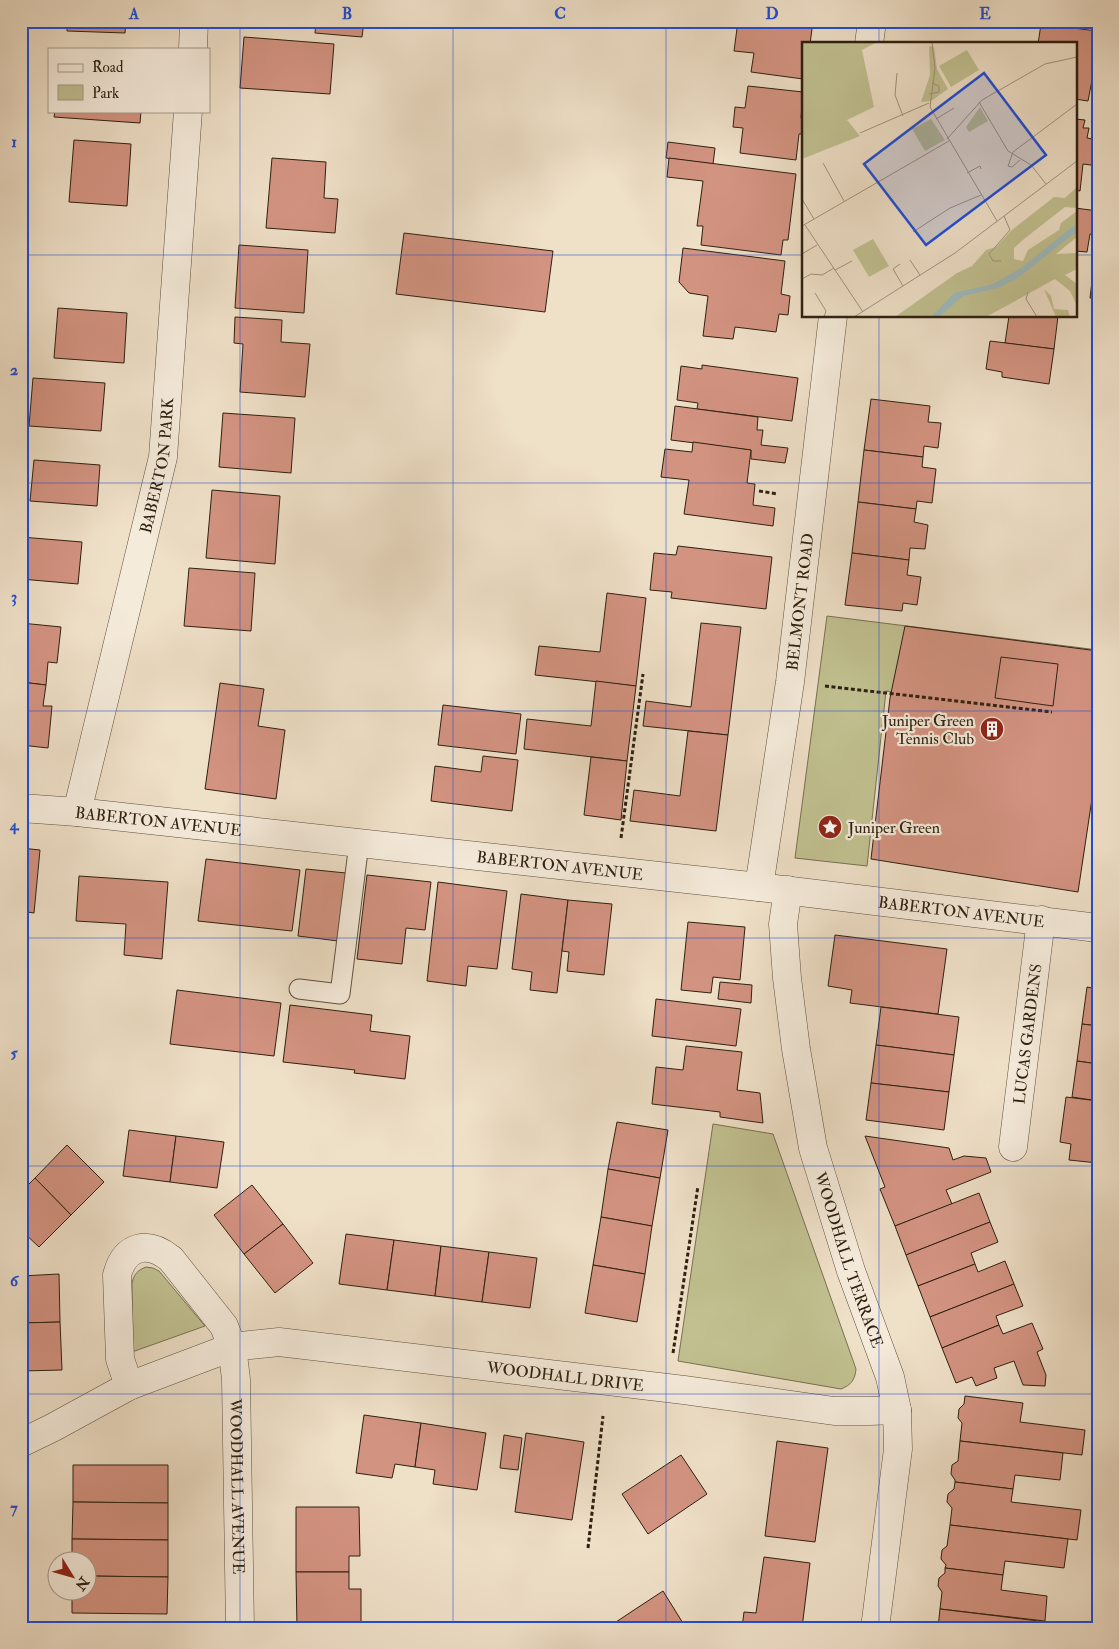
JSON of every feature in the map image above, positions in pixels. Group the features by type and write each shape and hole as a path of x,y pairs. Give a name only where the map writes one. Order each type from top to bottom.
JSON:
{"street":[{"path":"192,48 194,21"},
{"path":"869,42 872,21"},
{"name":"BABERTON PARK","path":"77,812 163,457 188,112"},
{"name":"BELMONT ROAD","path":"760,887 790,682 833,318"},
{"name":"BABERTON AVENUE","path":"21,808 77,812 359,842 788,890 1098,928"},
{"name":"WOODHALL TERRACE","path":"788,890 783,924 787,978 796,1049 813,1148 851,1271 890,1377 898,1410 898,1449 874,1628"},
{"name":"LUCAS GARDENS","path":"1013,1147 1041,920"},
{"path":"129,1386 120,1359 117,1275 120,1263 128,1254 139,1248 151,1248 162,1251 171,1259 224,1326 232,1347"},
{"name":"WOODHALL DRIVE","path":"21,1443 129,1386 232,1347 279,1342 668,1388 834,1411 898,1410"},
{"name":"WOODHALL AVENUE","path":"232,1347 236,1379 240,1628"}],"lane":[{"path":"299,989 340,994 359,842"}],"path":[{"path":"759,491 780,494 779,501"},
{"path":"616,871 643,674"},
{"path":"832,687 1052,712"},
{"path":"668,1388 698,1186"},
{"path":"588,1548 607,1381"}],"green space":[{"path":"827,616 1098,650 1098,714 886,691 867,866 795,858"},
{"path":"713,1124 773,1134 856,1369 855,1376 850,1384 841,1389 678,1361"},
{"path":"146,1267 159,1271 205,1326 132,1352 132,1283 137,1273"}],"building":[{"path":"67,21 126,21 125,33 67,31"},
{"path":"316,21 364,21 362,37 315,33"},
{"path":"738,21 813,21 810,42 802,42 802,79 751,72 754,53 734,51"},
{"path":"1041,24 1097,31 1098,81 1092,80 1088,101 1076,99 1076,42 1038,42"},
{"path":"244,37 334,44 330,94 240,88"},
{"path":"748,86 802,92 802,134 799,134 796,160 740,153 743,128 733,127 735,107 745,108"},
{"path":"55,112 141,112 140,123 54,117"},
{"path":"1076,119 1085,120 1083,128 1089,128 1087,138 1098,140 1098,166 1083,164 1080,191 1076,190"},
{"path":"74,140 131,144 127,206 69,202"},
{"path":"668,142 715,148 713,164 666,158"},
{"path":"272,158 326,162 324,198 338,199 335,233 266,228"},
{"path":"669,158 796,174 788,240 783,240 781,255 701,245 703,226 697,226 703,181 667,177"},
{"path":"1076,208 1098,211 1098,235 1090,234 1087,252 1076,251"},
{"path":"404,233 553,251 545,312 396,294"},
{"path":"239,245 308,250 304,313 235,308"},
{"path":"683,248 785,261 781,294 790,296 788,315 779,314 776,332 735,327 733,339 703,336 708,296 689,293 679,282"},
{"path":"1094,265 1098,265 1098,299 1090,298"},
{"path":"58,308 127,313 124,363 54,358"},
{"path":"235,317 282,320 281,342 310,344 305,397 240,392 243,344 234,343"},
{"path":"1009,318 1058,318 1054,349 1005,343"},
{"path":"990,341 1054,349 1049,384 1002,377 1002,372 986,369"},
{"path":"702,365 798,378 792,421 697,409 698,403 677,400 681,366 702,369"},
{"path":"33,378 105,383 101,431 29,426"},
{"path":"871,399 930,406 928,422 941,423 938,448 924,446 923,457 864,450"},
{"path":"675,406 758,417 757,430 763,430 761,445 788,448 785,463 751,459 751,450 671,440"},
{"path":"223,413 295,418 291,473 219,467"},
{"path":"693,442 751,450 747,483 755,484 753,505 775,508 773,526 684,514 689,480 661,477 665,449 692,452"},
{"path":"864,450 923,457 922,467 936,469 932,503 917,501 916,509 858,502"},
{"path":"34,460 100,465 97,506 30,501"},
{"path":"212,490 280,496 275,564 206,558"},
{"path":"858,502 916,509 914,522 928,525 925,549 910,548 909,560 852,553"},
{"path":"21,537 82,542 78,584 21,579"},
{"path":"678,546 772,557 766,609 671,598 672,592 650,590 654,553 676,555"},
{"path":"852,553 909,560 907,575 921,577 917,605 903,603 902,611 845,605"},
{"path":"189,568 255,573 251,631 184,626"},
{"path":"607,593 646,598 636,686 535,675 539,646 600,652"},
{"path":"21,623 61,627 57,663 48,662 46,685 21,682"},
{"path":"701,623 741,627 728,735 643,726 646,701 691,707"},
{"name":"Juniper Green Tennis Club","path":"905,626 1098,651 1098,759 1078,892 871,859 890,698"},
{"path":"1001,657 1058,664 1053,706 995,698"},
{"path":"596,681 636,686 627,761 524,749 527,719 591,726"},
{"path":"21,682 46,685 43,706 52,706 48,748 21,745"},
{"path":"220,683 264,689 258,726 285,730 276,799 205,789"},
{"path":"443,705 521,714 516,754 438,745"},
{"path":"688,731 728,735 716,831 630,821 634,790 680,796"},
{"path":"483,756 518,760 512,811 431,801 435,766 481,772"},
{"path":"591,757 627,761 621,820 584,815"},
{"path":"21,848 40,850 34,913 21,911"},
{"path":"206,859 300,870 292,931 198,921"},
{"path":"306,869 346,873 338,941 298,936"},
{"path":"367,875 431,882 425,930 406,928 402,964 357,959"},
{"path":"79,876 168,882 162,959 124,955 126,924 76,921"},
{"path":"438,882 507,891 497,969 468,966 466,986 427,981"},
{"path":"521,894 568,900 557,993 530,990 532,972 512,969"},
{"path":"568,900 612,904 604,975 567,971 569,952 562,951"},
{"path":"688,922 745,927 740,980 713,977 711,993 681,990"},
{"path":"835,935 947,949 938,1014 850,1003 852,990 828,986"},
{"path":"720,982 752,985 751,1003 718,999"},
{"path":"1087,987 1098,989 1098,1026 1082,1024"},
{"path":"177,990 281,1003 274,1056 170,1044"},
{"path":"656,999 741,1009 736,1046 652,1036"},
{"path":"290,1005 372,1015 370,1031 410,1036 405,1079 354,1073 355,1070 283,1062"},
{"path":"881,1007 959,1017 954,1055 876,1045"},
{"path":"1082,1024 1098,1026 1098,1064 1077,1061"},
{"path":"876,1045 954,1055 949,1092 871,1083"},
{"path":"686,1046 742,1052 737,1090 760,1093 763,1123 720,1117 720,1112 652,1104 656,1067 683,1070"},
{"path":"1077,1061 1098,1064 1098,1101 1072,1097"},
{"path":"871,1083 949,1092 944,1130 866,1120"},
{"path":"1066,1097 1098,1101 1098,1163 1069,1160 1071,1144 1060,1142"},
{"path":"617,1122 668,1130 660,1178 608,1169"},
{"path":"129,1130 176,1136 170,1182 123,1176"},
{"path":"176,1136 224,1142 217,1188 170,1182"},
{"path":"865,1136 949,1148 953,1160 964,1156 986,1158 991,1172 946,1190 952,1204 895,1226 880,1189 885,1187"},
{"path":"67,1145 104,1182 71,1215 35,1178"},
{"path":"608,1169 660,1178 652,1226 601,1217"},
{"path":"35,1178 71,1215 39,1247 21,1230 21,1192"},
{"path":"252,1185 283,1224 244,1254 214,1215"},
{"path":"979,1193 990,1222 906,1255 895,1226"},
{"path":"601,1217 652,1226 645,1274 593,1265"},
{"path":"990,1222 998,1242 971,1253 975,1264 918,1286 906,1255"},
{"path":"283,1224 313,1263 275,1293 244,1254"},
{"path":"346,1234 394,1240 387,1290 339,1284"},
{"path":"394,1240 441,1246 435,1296 387,1290"},
{"path":"441,1246 489,1252 482,1302 435,1296"},
{"path":"489,1252 537,1258 530,1308 482,1302"},
{"path":"1005,1261 1014,1284 930,1317 918,1286 975,1264 978,1272"},
{"path":"593,1265 645,1274 637,1322 585,1313"},
{"path":"59,1274 60,1322 21,1323 21,1276"},
{"path":"1014,1284 1023,1306 996,1316 999,1325 942,1348 930,1317"},
{"path":"60,1322 62,1370 21,1371 21,1323"},
{"path":"1032,1323 1043,1349 1037,1352 1046,1375 1045,1386 1023,1385 1014,1361 994,1368 997,1378 976,1386 972,1377 956,1383 942,1348 999,1325 1003,1334"},
{"path":"965,1396 1023,1403 1020,1422 1085,1430 1082,1455 960,1441 962,1423 958,1418 959,1409 964,1404"},
{"path":"364,1415 421,1423 415,1467 395,1464 392,1478 356,1473"},
{"path":"421,1423 486,1433 477,1490 433,1484 435,1470 415,1467"},
{"path":"526,1433 584,1442 572,1520 515,1512"},
{"path":"504,1435 522,1438 518,1470 500,1468"},
{"path":"777,1441 828,1448 815,1542 765,1536"},
{"path":"960,1441 1063,1453 1060,1480 1015,1475 1013,1489 955,1482 951,1474 952,1465 958,1461"},
{"path":"681,1455 707,1494 648,1534 622,1494"},
{"path":"73,1465 168,1465 168,1503 73,1502"},
{"path":"955,1482 1013,1489 1011,1502 1081,1510 1077,1540 950,1525 952,1508 947,1502 948,1494 954,1489"},
{"path":"73,1502 168,1503 168,1540 72,1539"},
{"path":"296,1507 359,1507 360,1556 349,1556 349,1572 296,1572"},
{"path":"950,1525 1068,1539 1064,1568 1005,1561 1003,1575 945,1568 946,1565 941,1559 942,1550 947,1546"},
{"path":"72,1539 168,1540 168,1577 98,1576 98,1552 72,1552"},
{"path":"764,1557 810,1563 802,1628 742,1628 744,1612 756,1613"},
{"path":"945,1568 1003,1575 1001,1590 1047,1596 1045,1621 940,1609 942,1592 938,1586 939,1578 945,1573"},
{"path":"296,1572 349,1572 349,1589 361,1589 361,1628 297,1628"},
{"path":"98,1576 168,1577 167,1614 72,1613 72,1602 98,1602"},
{"path":"663,1591 686,1628 607,1628 634,1610"},
{"path":"940,1609 1055,1623 1054,1628 938,1628"}],"place":[{"name":"Juniper Green Tennis Club","path":"992,729"},
{"name":"Juniper Green","path":"830,827"}]}
